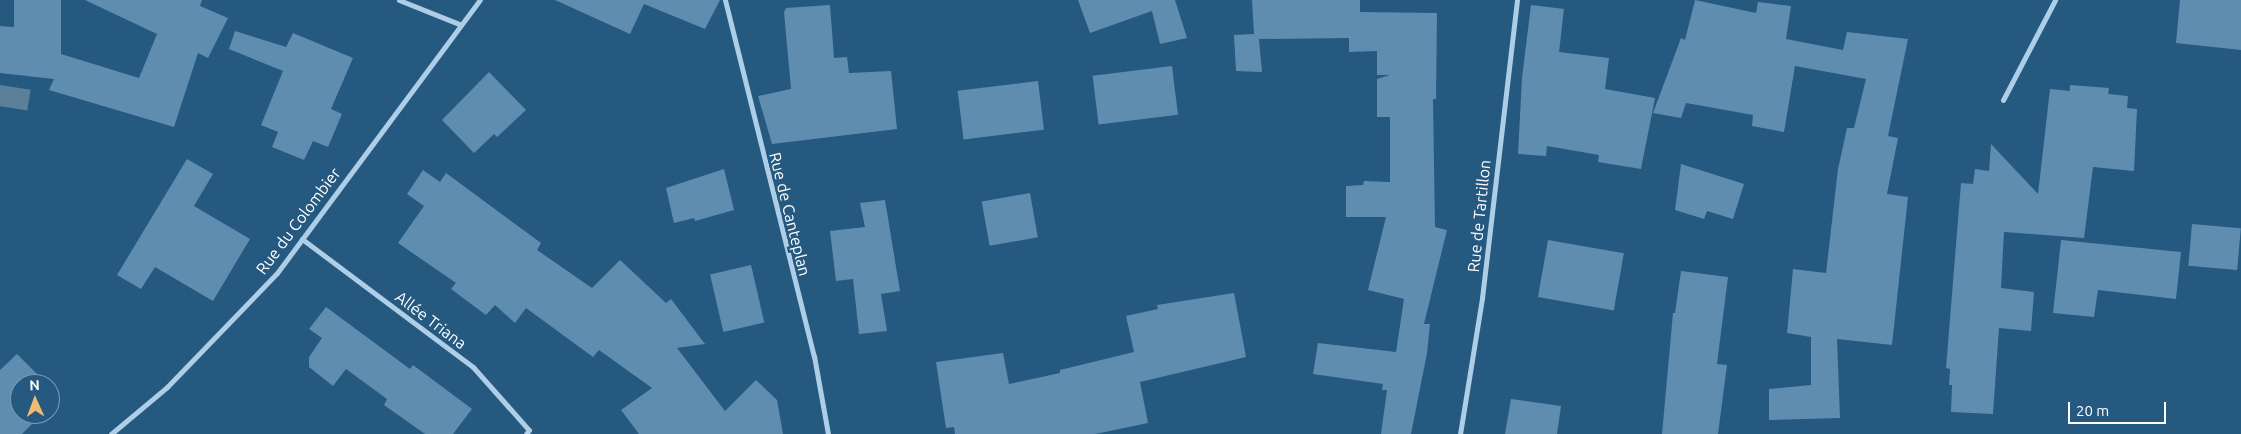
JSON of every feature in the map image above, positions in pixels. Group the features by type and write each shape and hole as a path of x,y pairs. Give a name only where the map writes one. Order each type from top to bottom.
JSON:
{"street":[{"path":"399,0 459,24"},
{"name":"Rue du Colombier","path":"111,434 167,387 277,273 459,24 480,0"},
{"name":"Rue de Canteplan","path":"725,0 814,356 828,434"},
{"name":"Rue de Tartillon","path":"1460,434 1482,298 1517,0"},
{"path":"2003,100 2055,0"},
{"name":"Allée Triana","path":"302,239 473,367 529,430 526,434"}],"water":[{"path":"0,85 31,90 27,111 0,106"}],"building":[{"path":"14,0 61,0 61,54 139,78 157,34 85,0 202,0 200,6 228,18 208,58 198,53 174,127 49,90 54,79 0,73 0,26 14,27"},
{"path":"555,0 720,0 705,29 644,4 630,34"},
{"path":"1078,0 1175,0 1187,38 1160,44 1152,11 1090,33"},
{"path":"1252,0 1360,0 1360,12 1437,13 1436,99 1433,99 1435,227 1447,230 1424,324 1430,324 1427,353 1411,434 1381,434 1387,390 1382,390 1383,384 1313,374 1318,343 1396,352 1404,299 1368,290 1386,217 1346,217 1346,186 1363,185 1364,181 1390,182 1390,117 1377,117 1377,79 1390,75 1377,75 1377,51 1349,52 1349,38 1259,39 1262,72 1236,71 1234,35 1254,34"},
{"path":"1695,0 1756,13 1758,2 1791,6 1786,39 1843,50 1847,32 1908,39 1888,136 1898,138 1887,194 1908,197 1892,345 1837,339 1840,418 1769,420 1769,389 1811,385 1811,337 1787,333 1793,269 1826,273 1838,169 1847,128 1854,128 1866,79 1795,66 1784,132 1752,126 1753,115 1686,103 1681,118 1653,113 1681,38 1685,40"},
{"path":"2180,0 2241,0 2241,50 2176,43"},
{"path":"830,5 834,58 847,57 849,73 891,71 897,129 772,144 758,96 791,89 784,12 786,8"},
{"path":"1531,5 1564,9 1559,52 1609,58 1605,89 1655,98 1641,169 1598,162 1599,155 1547,146 1546,156 1518,154 1522,78"},
{"path":"235,31 286,47 293,33 353,58 331,109 342,114 328,147 313,141 304,160 272,147 278,132 261,125 283,71 229,49"},
{"path":"1172,66 1178,115 1099,124 1093,76"},
{"path":"489,72 526,110 497,137 494,134 474,153 442,120"},
{"path":"1038,81 1044,130 964,140 958,91"},
{"path":"2070,85 2109,88 2108,94 2128,96 2127,108 2137,109 2134,171 2093,167 2084,238 2004,232 2001,288 2034,292 2031,331 1999,328 1993,414 1951,412 1952,385 1949,385 1950,369 1946,368 1961,183 1973,184 1975,169 1989,171 1991,144 2038,194 2050,89 2070,91"},
{"path":"187,159 213,174 194,206 250,239 213,301 155,267 141,289 117,275"},
{"path":"1681,164 1744,184 1733,219 1707,211 1704,219 1675,210"},
{"path":"724,169 734,210 695,221 694,218 674,223 666,188"},
{"path":"423,170 440,182 446,173 541,243 537,250 592,288 620,260 666,303 671,299 705,344 677,348 725,411 756,380 777,400 783,434 639,434 621,410 652,388 599,350 593,357 526,308 515,323 495,305 486,315 451,289 456,283 398,243 424,206 407,194"},
{"path":"1030,193 1038,237 990,246 982,202"},
{"path":"885,200 900,291 881,294 887,331 859,334 853,279 836,281 830,231 865,227 860,203"},
{"path":"2192,224 2241,228 2237,270 2188,266"},
{"path":"1548,240 1624,253 1614,310 1538,297"},
{"path":"2061,240 2181,252 2176,299 2098,290 2094,317 2053,313"},
{"path":"751,265 764,322 723,332 710,274"},
{"path":"1681,271 1728,277 1717,364 1727,365 1718,434 1662,434 1673,313 1675,313"},
{"path":"1234,293 1246,357 1140,382 1148,423 1095,434 955,434 954,427 946,428 936,362 1003,353 1009,384 1060,373 1060,370 1134,352 1126,316 1158,309 1157,305"},
{"path":"326,307 410,369 413,365 472,409 453,434 425,434 384,405 387,399 346,369 333,386 309,367 309,357 322,338 309,329"},
{"path":"17,354 37,374 10,374 10,424 32,424 22,434 0,434 0,370"},
{"path":"1511,399 1561,406 1557,434 1505,434"}]}
